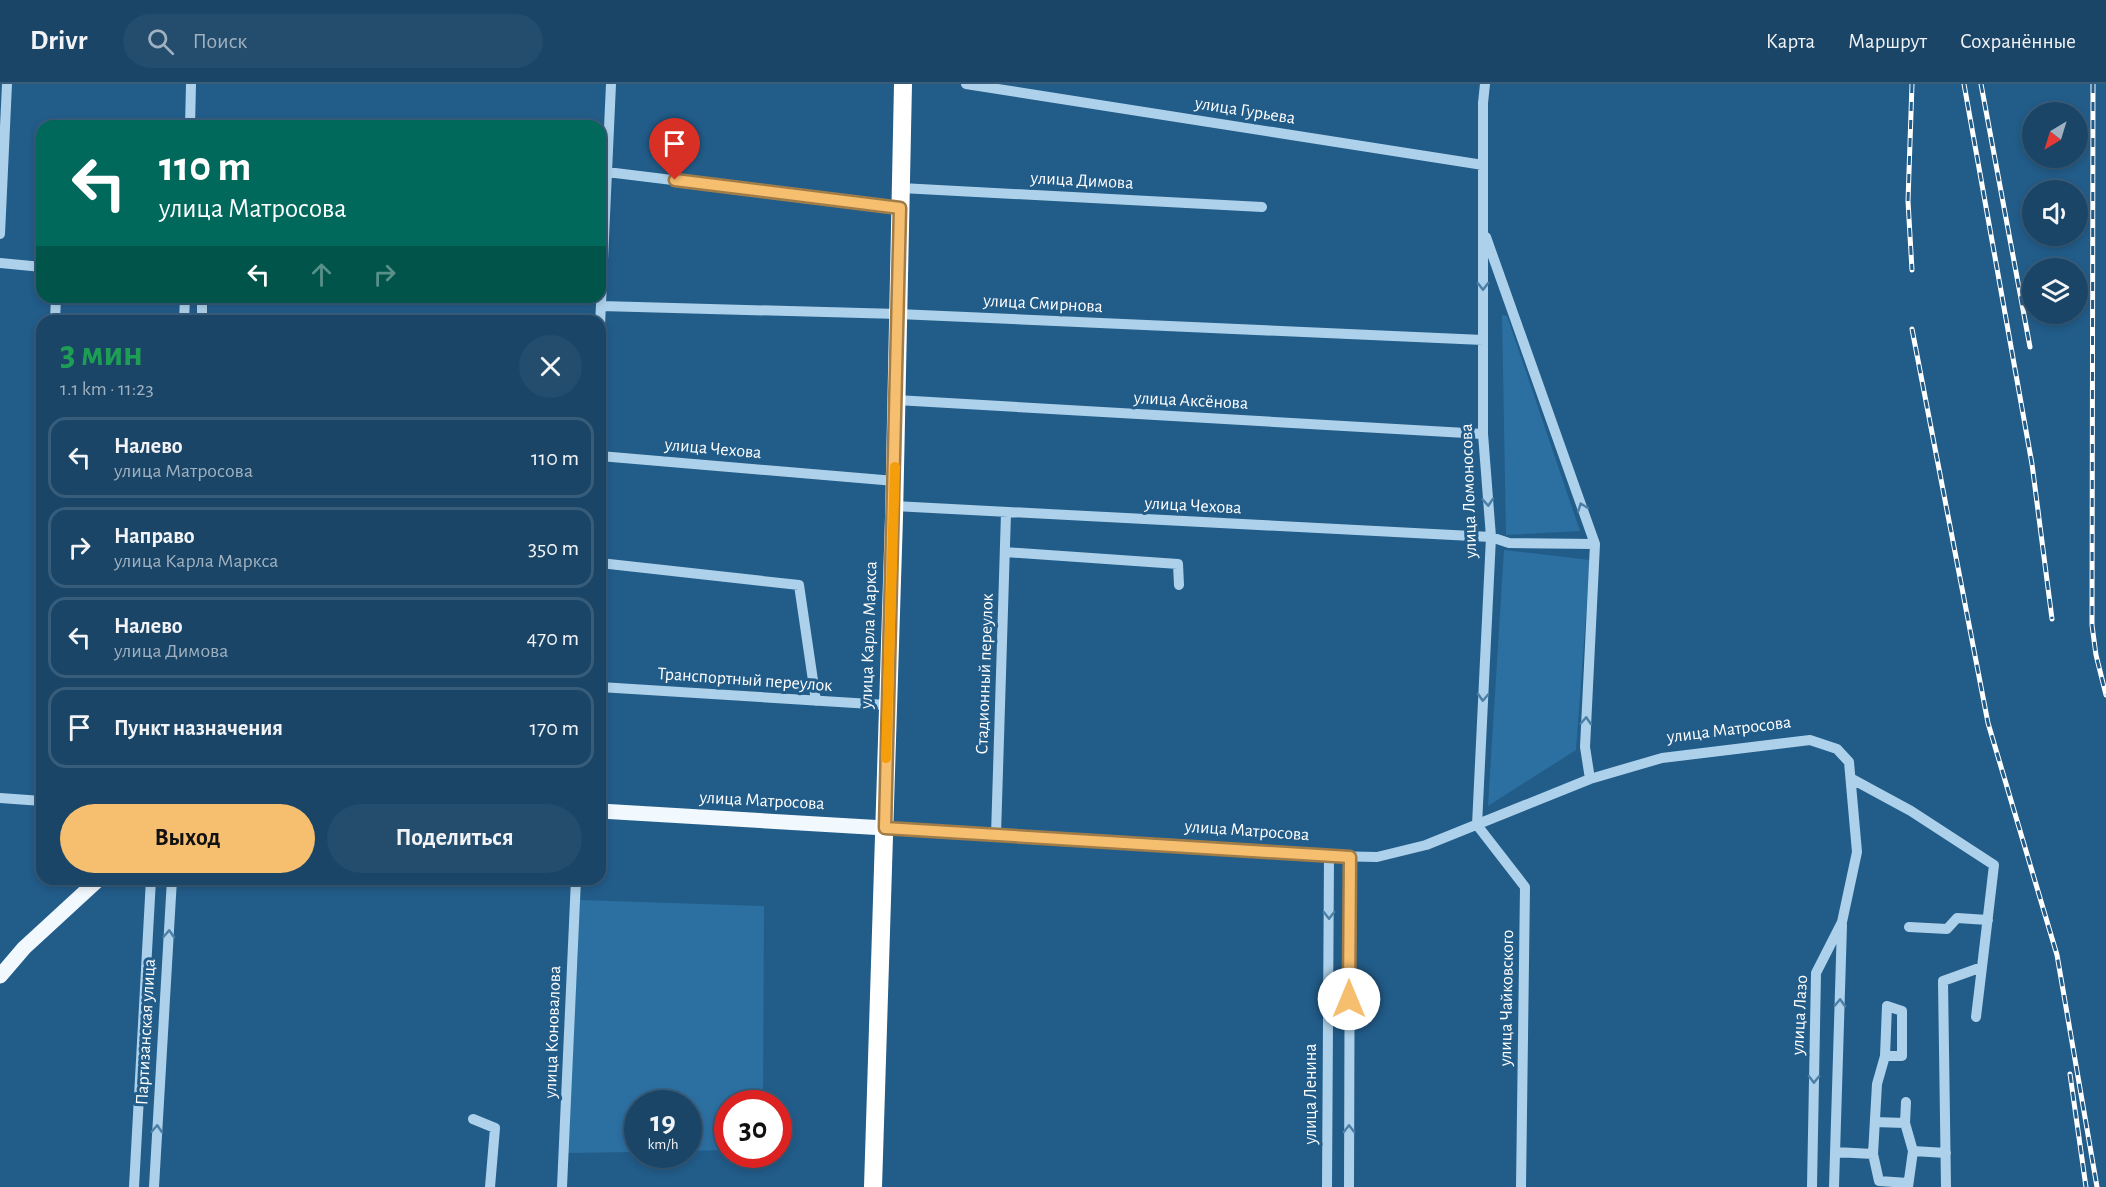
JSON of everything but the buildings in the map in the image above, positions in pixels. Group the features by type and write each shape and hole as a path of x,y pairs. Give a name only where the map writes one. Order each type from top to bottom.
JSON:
{"highway":[{"name":"улица Карла Маркса","path":"873,1187 895,481 903,84"}],"main road":[{"name":"улица Матросова","path":"606,811 885,828"},
{"path":"0,975 24,948 92,885"}],"street":[{"path":"0,234 7,84"},
{"path":"190,120 191,84"},
{"path":"606,194 611,84"},
{"name":"улица Гурьева","path":"966,84 1483,165"},
{"name":"улица Ломоносова","path":"1477,825 1491,537 1483,434 1485,84"},
{"path":"607,172 900,208"},
{"name":"улица Димова","path":"901,188 1262,207"},
{"name":"улица Ломоносова","path":"1483,228 1595,543 1585,747 1590,779"},
{"path":"0,263 36,266"},
{"path":"601,303 601,315"},
{"name":"улица Смирнова","path":"601,306 898,314 1483,340"},
{"name":"улица Аксёнова","path":"896,400 1483,434"},
{"name":"улица Чехова","path":"606,457 895,481"},
{"name":"улица Чехова","path":"894,507 1491,537 1509,543 1595,543"},
{"name":"Стадионный переулок","path":"996,835 1006,513"},
{"path":"1005,552 1178,564 1179,585"},
{"path":"606,564 799,585 816,701"},
{"name":"Транспортный переулок","path":"606,687 887,705"},
{"name":"улица Матросова","path":"885,828 1329,856 1377,857 1426,845 1549,794 1590,779 1662,758 1810,740 1838,749 1849,762 1852,779"},
{"path":"1852,779 1911,812 1994,865 1976,1017"},
{"name":"улица Лазо","path":"1812,1187 1816,973 1842,922 1857,852 1852,779"},
{"path":"0,798 36,801"},
{"name":"улица Чайковского","path":"1477,825 1525,887 1521,1187"},
{"name":"улица Ленина","path":"1327,1187 1329,856"},
{"path":"1349,1187 1350,857"},
{"name":"Партизанская улица","path":"135,1187 151,885"},
{"name":"Партизанская улица","path":"154,1187 172,885"},
{"name":"улица Коновалова","path":"562,1187 576,885"},
{"path":"1909,927 1947,929 1957,918 1988,920"},
{"path":"1834,1187 1842,922"},
{"path":"1946,1187 1943,981 1982,967"},
{"path":"1885,1056 1877,1084 1873,1154 1880,1181 1908,1185 1913,1151 1905,1123 1906,1102"},
{"path":"473,1119 495,1128 490,1187"},
{"path":"1875,1122 1905,1123"},
{"path":"1913,1151 1946,1153"},
{"path":"1835,1152 1873,1154"}],"shaded area":[{"path":"1502,315 1507,316 1580,531 1506,535"},
{"path":"1504,550 1590,560 1576,750 1488,806"},
{"path":"580,900 764,906 763,1090 714,1090 714,1150 702,1151 702,1090 624,1090 624,1152 568,1153"}],"railway":[{"path":"1912,84 1908,201 1912,270"},
{"path":"1964,84 2032,464 2052,619"},
{"path":"1981,84 2030,347"},
{"path":"2093,84 2092,625 2096,655 2106,695"},
{"path":"1912,329 1988,723 2057,955 2097,1187"},
{"path":"2070,1074 2086,1187"}],"slow traffic":[{"path":"886,758 895,467"}],"route":[{"path":"675,180 900,208 885,828 1350,857 1349,999"}]}
